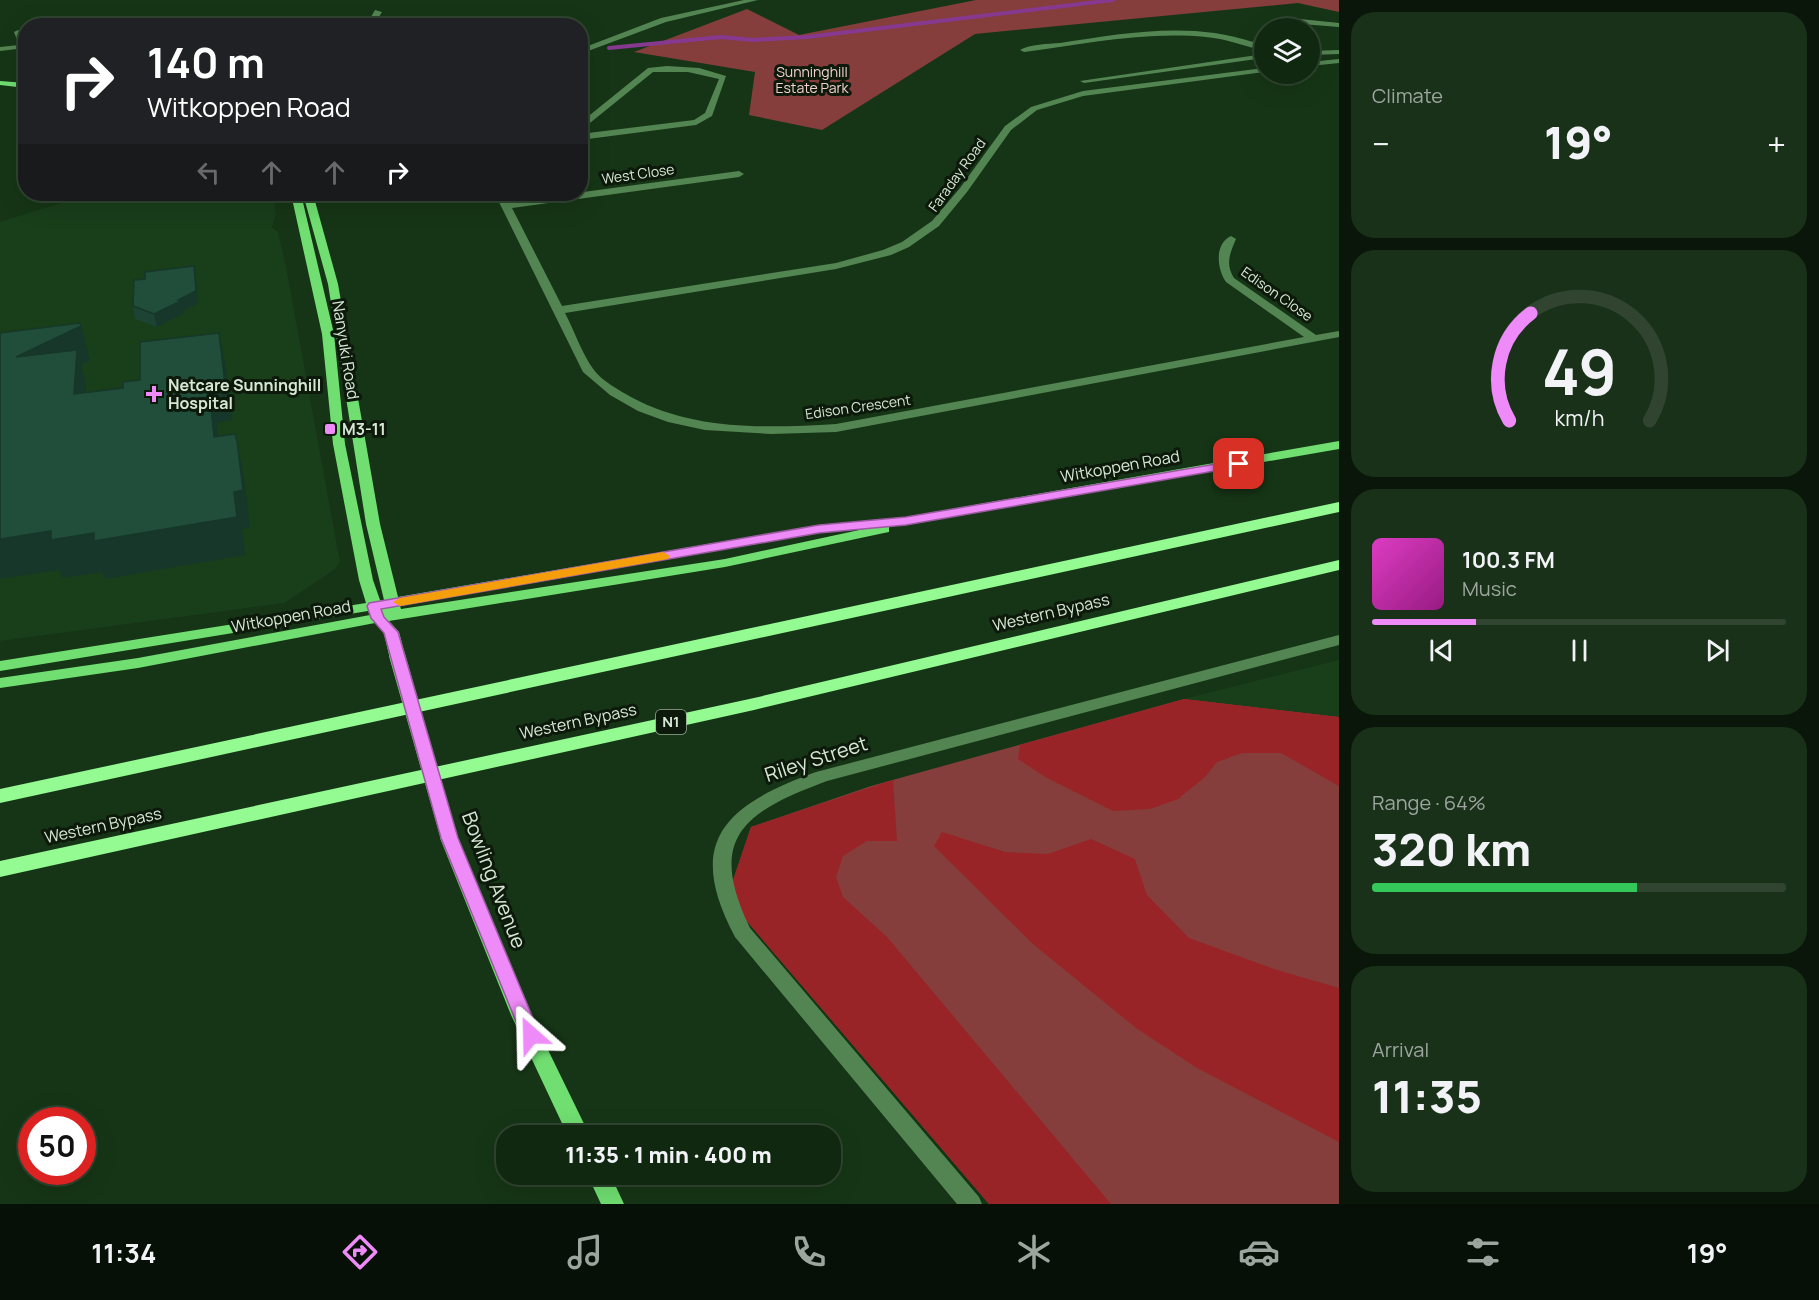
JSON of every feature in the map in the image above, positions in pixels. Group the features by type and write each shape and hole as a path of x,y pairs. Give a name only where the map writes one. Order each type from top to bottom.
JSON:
{"highway":[{"path":"0,796 1339,507"},
{"name":"Western Bypass","path":"0,869 754,704 1339,565"}],"main road":[{"path":"0,77 18,79"},
{"path":"0,82 18,85"},
{"name":"Nanyuki Road","path":"298,201 328,334 339,444 366,580 376,612"},
{"name":"Nanyuki Road","path":"310,201 333,284 373,524 394,609"},
{"name":"Witkoppen Road","path":"0,666 725,563 872,533 906,521 1339,446"},
{"name":"Bowling Avenue","path":"394,609 391,632 449,838 521,1015 574,1125"},
{"name":"Witkoppen Road","path":"0,683 138,663 376,612"},
{"name":"Bowling Avenue","path":"376,612 391,632"},
{"path":"604,1185 613,1204"}],"street":[{"path":"588,49 664,20 754,0"},
{"path":"243,10 247,18"},
{"path":"374,18 378,12"},
{"path":"1320,24 1339,26"},
{"path":"1024,50 1194,31 1254,45"},
{"path":"0,49 18,47"},
{"path":"1320,53 1339,52"},
{"path":"1084,81 1254,57"},
{"path":"1320,63 1339,61"},
{"path":"588,121 651,70 664,68 703,72 723,78 709,114 696,122 588,136"},
{"name":"Faraday Road","path":"560,310 836,266 881,255 905,246 938,224 1002,135 1019,118 1036,108 1102,92 1254,71"},
{"name":"West Close","path":"588,195 739,174"},
{"name":"Edison Crescent","path":"503,201 560,310 589,372 604,387 643,408 673,419 737,430 836,428 1339,334"},
{"name":"West Close","path":"505,206 542,201"},
{"name":"Edison Close","path":"1231,239 1222,263 1222,271 1230,280 1314,339"},
{"name":"Riley Street","path":"971,1204 742,932 729,909 721,872 729,833 739,818 754,805 776,793 822,776 1339,640"}],"shaded area":[{"name":"Netcare Sunninghill Hospital","path":"68,201 274,201 276,214 272,227 278,232 286,267 340,562 334,570 284,603 0,641 0,222"},
{"path":"1339,660 1339,717 1184,699"},
{"path":"1184,699 1339,717 1339,786 1281,753 1242,753 1217,762 1205,777 1178,799 1150,809 1113,811 1045,777 1018,759 1020,745"},
{"path":"893,780 897,841 867,841 843,856 836,877 843,897 887,937 1111,1204 989,1204 727,898 751,827"},
{"path":"942,832 1005,852 1048,854 1091,839 1135,859 1147,895 1189,938 1274,969 1339,988 1339,1142 1197,1068 1136,1028 1033,944 934,846"}],"green space":[{"name":"Sunninghill Estate Park","path":"976,0 1339,0 1339,12 1298,3 975,34 822,130 749,115 755,72 634,52 747,9 799,35"},
{"path":"1184,699 1339,717 1339,1204 989,1204 727,898 751,827 871,786"}],"building":[{"path":"194,266 196,291 178,300 181,301 154,314 133,306 134,280 145,279 145,272"},
{"path":"80,323 81,326 16,357 77,350 74,394 123,388 123,382 140,380 140,342 219,333 225,385 209,387 214,437 235,434 237,441 243,490 234,492 237,517 94,541 94,533 51,540 51,531 0,539 0,333"}],"waterway":[{"path":"609,48 721,37 752,40 807,37 1113,0"}],"slow traffic":[{"path":"400,602 663,556"}],"place":[{"name":"Netcare Sunninghill Hospital","path":"154,394"},
{"name":"M3-11","path":"330,429"}],"route":[{"path":"531,1035 449,838 391,632 378,618 374,606 819,529 906,521 1239,464"}]}
